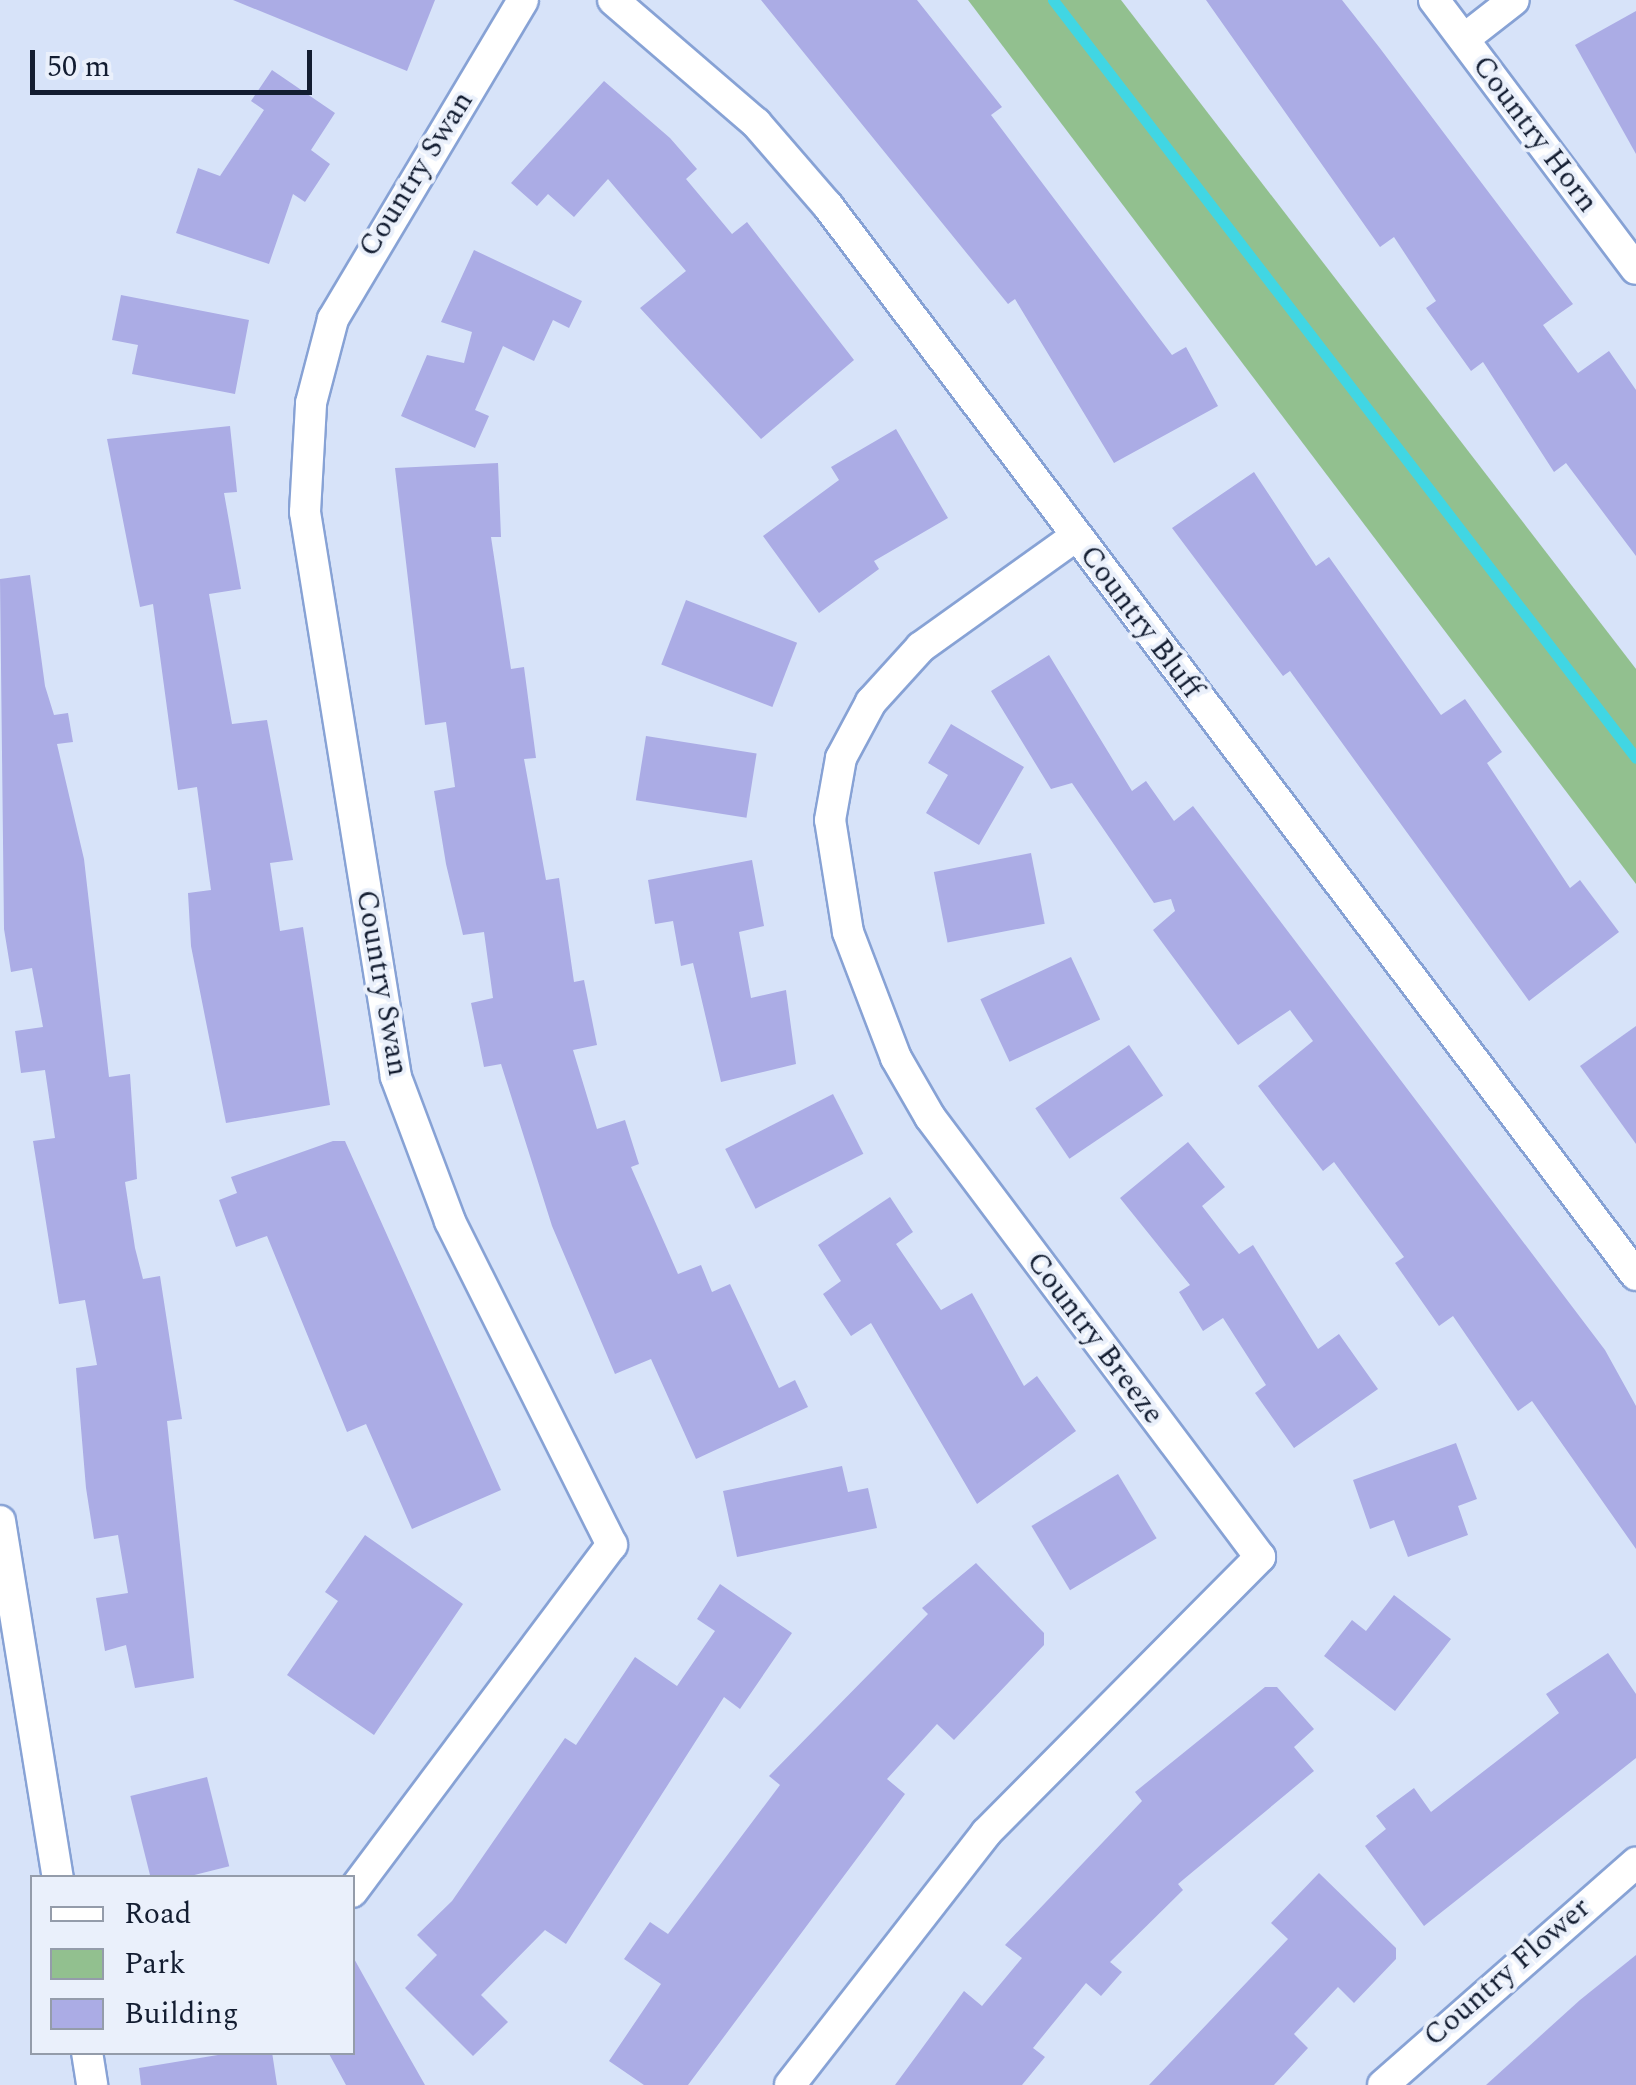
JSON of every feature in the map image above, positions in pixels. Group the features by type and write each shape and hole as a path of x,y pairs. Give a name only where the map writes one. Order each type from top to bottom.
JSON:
{"street":[{"name":"Country Swan","path":"355,1888 612,1545 450,1221 396,1077 305,512 311,403 334,319 524,0"},
{"name":"Country Bluff","path":"613,0 756,123 828,206 1636,1274"},
{"name":"Country Horn","path":"1434,0 1636,269"},
{"path":"1464,39 1514,0"},
{"name":"Country Breeze","path":"790,2085 986,1833 1260,1557 930,1117 896,1058 848,932 830,820 842,758 871,702 921,647 1076,536"},
{"path":"0,1521 58,1875"},
{"name":"Country Flower","path":"1383,2085 1636,1863"},
{"path":"87,2055 92,2085"}],"green space":[{"path":"968,0 1121,0 1636,669 1636,884"}],"building":[{"path":"233,0 435,0 407,71"},
{"path":"761,0 917,0 1002,107 991,115 1172,355 1186,347 1218,406 1114,463 1015,299 1008,304"},
{"path":"1206,0 1342,0 1379,47 1573,304 1543,325 1578,373 1609,351 1636,390 1636,556 1566,463 1554,472 1483,362 1471,371 1426,308 1436,301 1394,237 1380,247"},
{"path":"1636,11 1636,154 1575,45"},
{"path":"272,70 335,113 311,150 330,164 305,202 293,194 269,264 176,233 198,168 220,176 264,110 251,101"},
{"path":"604,81 670,138 697,169 686,179 732,234 747,222 854,360 761,439 640,308 686,271 608,179 574,217 548,194 537,206 511,183"},
{"path":"474,250 582,301 569,328 553,320 534,361 503,346 475,410 489,416 475,448 401,416 427,355 464,363 472,332 441,322"},
{"path":"121,295 249,320 235,394 132,374 138,345 112,340"},
{"path":"230,426 237,492 224,493 241,589 209,594 232,724 267,720 293,860 270,863 280,931 303,927 330,1105 226,1123 191,946 188,893 211,890 197,787 178,790 153,604 140,607 107,439"},
{"path":"896,429 948,518 874,561 879,569 819,613 763,536 839,480 831,467"},
{"path":"498,463 501,537 491,537 511,669 524,667 536,758 524,759 546,880 559,878 574,982 584,980 597,1045 573,1050 597,1129 625,1120 639,1164 631,1167 678,1274 701,1265 712,1292 730,1284 779,1388 795,1380 808,1407 696,1459 651,1359 615,1374 552,1226 501,1064 484,1067 471,1003 493,998 484,932 463,935 446,864 434,791 455,787 446,722 425,725 395,468"},
{"path":"1254,472 1316,566 1329,557 1441,715 1465,699 1502,752 1487,763 1570,888 1580,880 1619,932 1529,1001 1290,671 1283,676 1172,528"},
{"path":"30,575 45,686 54,715 68,713 73,742 57,744 84,859 109,1077 130,1074 137,1179 125,1182 135,1248 143,1279 160,1276 182,1419 167,1421 194,1678 135,1688 126,1645 105,1651 96,1598 128,1593 118,1535 94,1539 86,1488 76,1368 97,1365 85,1300 59,1304 33,1141 55,1138 45,1070 21,1073 15,1031 43,1027 32,968 11,972 4,929 0,579"},
{"path":"686,600 797,643 772,707 661,664"},
{"path":"1049,655 1132,791 1146,781 1174,821 1193,806 1605,1350 1636,1406 1636,1549 1532,1401 1518,1411 1453,1316 1439,1326 1395,1263 1404,1257 1334,1162 1323,1171 1258,1086 1313,1041 1290,1010 1238,1045 1153,930 1175,911 1171,899 1154,903 1072,783 1051,789 991,691"},
{"path":"951,724 1024,767 979,845 926,813 948,775 928,763"},
{"path":"646,736 757,754 746,818 636,800"},
{"path":"1031,853 1045,924 948,943 934,872"},
{"path":"752,860 764,926 739,932 751,998 786,990 796,1064 721,1082 693,963 681,966 673,921 655,924 648,880"},
{"path":"1071,957 1100,1020 1010,1062 980,999"},
{"path":"1636,1026 1636,1144 1580,1066"},
{"path":"1129,1045 1163,1096 1069,1159 1035,1108"},
{"path":"833,1094 863,1154 756,1209 725,1149"},
{"path":"333,1141 345,1141 501,1490 412,1529 366,1424 347,1432 267,1236 236,1247 219,1200 237,1193 231,1177"},
{"path":"1188,1142 1225,1187 1202,1206 1239,1254 1253,1245 1318,1349 1339,1334 1378,1389 1294,1448 1255,1393 1266,1385 1223,1318 1203,1331 1179,1292 1190,1285 1120,1198"},
{"path":"890,1197 913,1232 896,1244 941,1310 972,1293 1024,1386 1037,1376 1076,1431 977,1504 871,1323 851,1336 823,1294 841,1281 818,1245"},
{"path":"1456,1443 1477,1499 1458,1506 1468,1535 1408,1557 1394,1520 1370,1529 1353,1480"},
{"path":"842,1466 848,1492 868,1488 877,1528 737,1557 723,1491"},
{"path":"1118,1474 1157,1538 1070,1590 1031,1526"},
{"path":"365,1535 463,1604 374,1735 287,1675 338,1601 325,1592"},
{"path":"976,1563 1044,1633 1044,1645 954,1740 937,1724 887,1779 905,1794 688,2085 644,2085 609,2061 661,1984 624,1959 650,1922 668,1934 780,1785 769,1776 928,1614 922,1608"},
{"path":"720,1584 792,1633 740,1709 724,1697 566,1944 545,1930 481,1995 508,2022 473,2056 405,1988 437,1955 417,1935 452,1901 565,1738 576,1745 635,1657 677,1686 715,1631 697,1619"},
{"path":"1394,1595 1451,1639 1395,1711 1324,1656 1352,1620 1366,1631"},
{"path":"1608,1653 1636,1694 1636,1758 1424,1926 1365,1846 1386,1829 1376,1816 1414,1788 1431,1812 1559,1713 1546,1694"},
{"path":"1265,1687 1277,1687 1314,1729 1294,1747 1314,1771 1178,1884 1183,1890 1110,1962 1122,1972 1101,1996 1086,1983 1033,2048 1045,2057 1022,2085 895,2085 964,1991 982,2006 1022,1958 1005,1945 1142,1801 1135,1792"},
{"path":"207,1777 229,1866 194,1875 150,1875 130,1796"},
{"path":"1319,1873 1396,1948 1396,1959 1354,2003 1338,1987 1294,2034 1308,2048 1274,2085 1149,2085 1288,1939 1271,1923"},
{"path":"1636,1955 1636,2085 1486,2085 1580,2000"},
{"path":"355,1960 425,2085 346,2085 330,2055 355,2055"},
{"path":"218,2055 272,2055 277,2085 141,2085 139,2068"}],"waterway":[{"path":"1053,0 1636,758"}]}
